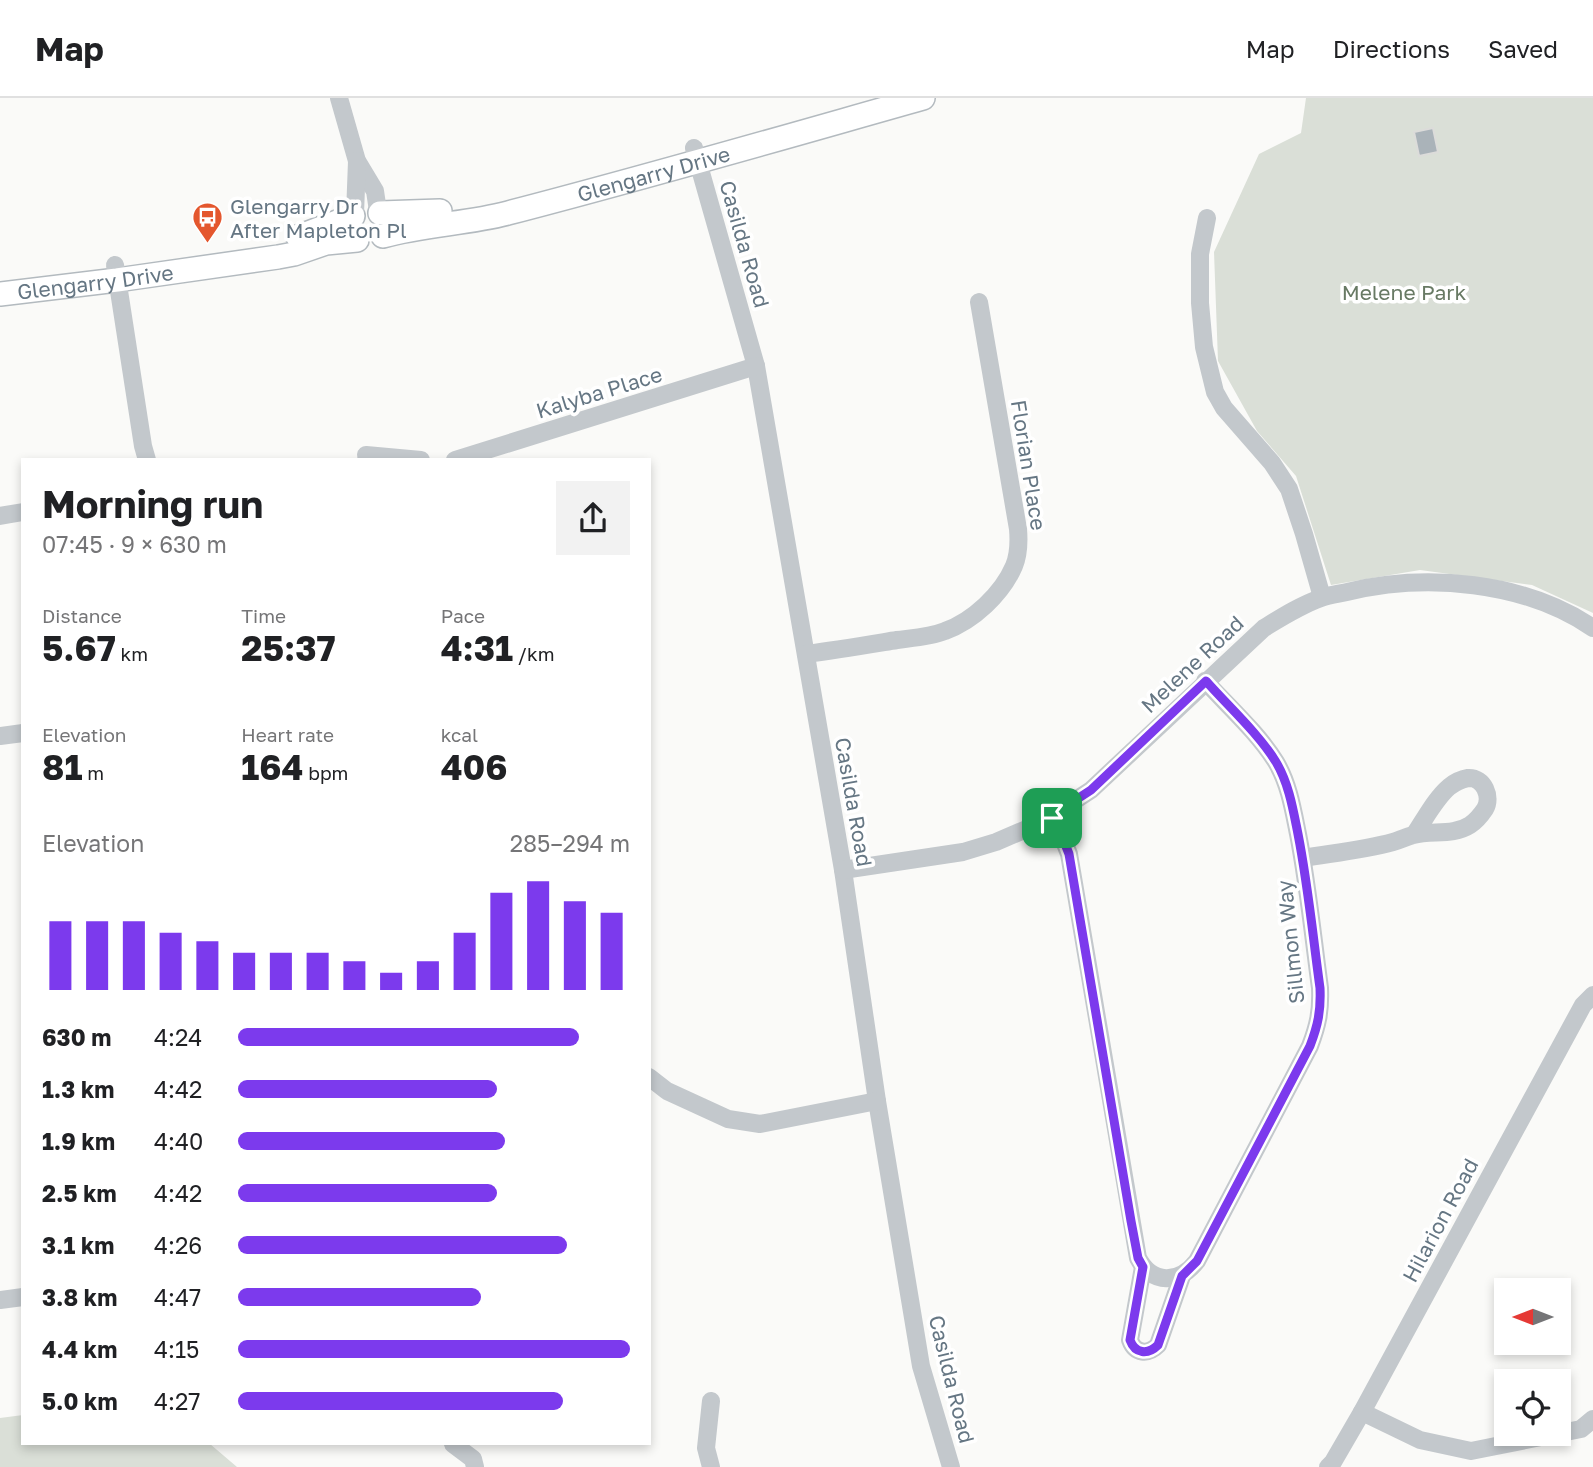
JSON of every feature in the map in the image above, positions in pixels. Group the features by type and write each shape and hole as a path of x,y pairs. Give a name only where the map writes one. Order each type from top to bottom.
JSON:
{"main road":[{"name":"Glengarry Drive","path":"696,155 873,98"},
{"name":"Glengarry Drive","path":"381,220 484,204 696,155 923,98"},
{"path":"366,208 381,220 377,242 365,244 357,240 350,229 354,215 366,208"},
{"name":"Glengarry Drive","path":"0,294 287,240 354,215"},
{"name":"Glengarry Drive","path":"0,279 116,272 278,257 326,243 357,240"}],"street":[{"path":"339,98 357,161 375,191 381,220"},
{"name":"Casilda Road","path":"696,155 756,366 843,870 877,1101 921,1366 951,1467"},
{"path":"354,215 357,161"},
{"path":"1207,218 1200,254 1200,303 1204,347 1215,392 1224,408 1272,463 1289,489 1322,597"},
{"path":"116,272 146,458"},
{"name":"Florian Place","path":"806,654 945,631 962,622 992,599 1014,565 1019,546 1018,528 979,302"},
{"name":"Kalyba Place","path":"461,458 756,366"},
{"path":"366,455 399,458"},
{"path":"0,516 21,512"},
{"name":"Melene Road","path":"843,870 963,852 996,842 1052,818 1091,790 1264,628 1322,597 1370,586 1412,581 1487,586 1545,603 1593,628"},
{"name":"Sillmon Way","path":"1052,818 1069,854 1131,1221 1138,1258 1143,1267 1130,1340 1133,1347 1146,1353 1158,1345 1182,1276 1197,1261 1310,1046 1319,1021 1320,988 1303,858 1286,782 1266,748 1206,681"},
{"path":"0,736 21,733"},
{"path":"1303,858 1394,842 1414,835"},
{"name":"Hilarion Road","path":"1328,1467 1362,1412 1583,1005 1593,995"},
{"path":"651,1079 667,1091 728,1119 760,1124 877,1101"},
{"path":"1143,1267 1160,1277 1182,1276"},
{"path":"0,1300 21,1297"},
{"path":"711,1401 706,1448 711,1467"},
{"path":"1362,1412 1420,1440 1471,1451 1581,1429 1593,1419"},
{"path":"454,1445 473,1460 475,1467"}],"green space":[{"name":"Melene Park","path":"1306,98 1593,98 1593,613 1532,585 1420,570 1331,585 1296,476 1257,431 1218,361 1214,252 1259,154 1301,133"},
{"path":"21,1415 21,1445 211,1445 237,1467 0,1467 0,1418"}],"building":[{"path":"1433,128 1438,152 1419,156 1414,132"}],"place":[{"name":"Glengarry Dr After Mapleton Pl","path":"207,245"}],"route":[{"path":"1206,681 1277,764 1286,782 1293,807 1303,858 1320,988 1319,1021 1310,1046 1197,1261 1182,1276 1158,1345 1146,1353 1133,1347 1130,1340 1143,1267 1138,1258 1131,1221 1069,854 1052,818 1091,790 1206,681"}]}
